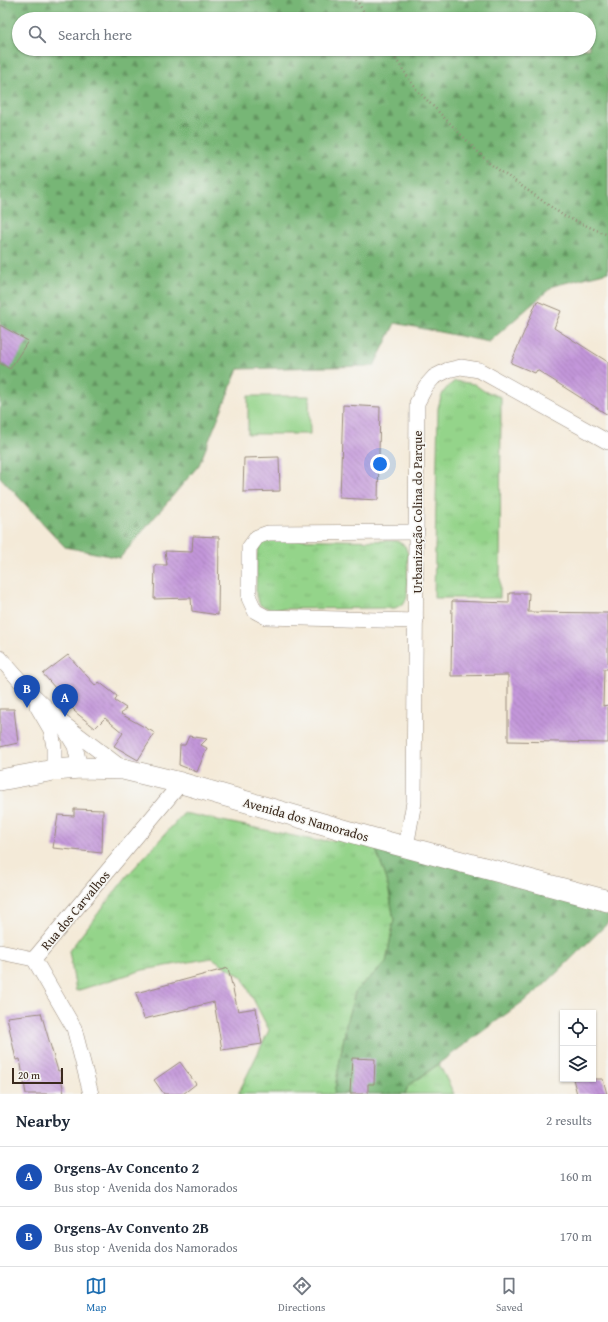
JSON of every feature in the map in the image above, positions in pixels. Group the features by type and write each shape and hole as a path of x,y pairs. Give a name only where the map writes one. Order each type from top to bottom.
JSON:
{"street":[{"name":"Urbanização Colina do Parque","path":"406,847 414,802 418,403 426,386 434,377 448,370 461,367 479,370 608,442"},
{"path":"416,621 266,618 255,611 249,598 249,548 257,538 268,532 417,532"},
{"path":"0,658 29,691 61,722 123,769"},
{"path":"29,691 51,730 54,747 54,770"},
{"path":"61,722 74,746 80,768"},
{"name":"Avenida dos Namorados","path":"0,780 54,770 80,768 123,769 181,783 406,847 608,901"},
{"name":"Rua dos Carvalhos","path":"91,1094 74,1028 34,959 181,783"},
{"path":"0,952 34,959"}],"path":[{"path":"356,0 364,12"},
{"path":"394,56 416,89 489,163 564,216 608,235"}],"green space":[{"path":"0,0 608,0 608,272 553,286 489,342 395,323 374,366 238,369 199,465 120,558 65,547 0,477"},
{"path":"455,381 474,384 484,391 501,397 500,598 434,598 438,408 444,392"},
{"path":"248,396 309,396 310,434 248,434"},
{"path":"268,539 397,541 405,546 408,554 407,598 403,604 395,608 270,609 260,605 256,596 257,553 260,545"},
{"path":"184,813 318,841 372,838 387,880 394,920 386,963 356,990 347,1020 334,1094 238,1094 269,1030 242,977 212,958 143,970 76,991 69,951 127,876"},
{"path":"372,838 608,901 608,923 539,990 408,1086 405,1094 334,1094 347,1020 356,990 386,963 394,920 387,880"},
{"path":"439,1064 454,1094 405,1094 408,1086"}],"building":[{"path":"537,301 561,311 554,328 608,362 608,415 537,370 535,373 511,363"},
{"path":"0,325 28,341 10,369 0,363"},
{"path":"343,405 380,407 378,500 340,498"},
{"path":"279,457 280,491 243,492 244,458"},
{"path":"193,536 219,537 218,615 192,611 191,598 154,599 155,565 167,565 165,551 192,552"},
{"path":"509,593 529,593 528,612 608,613 608,669 604,669 603,706 608,705 608,743 508,741 508,675 451,676 452,601 509,603"},
{"path":"68,655 96,686 99,682 117,696 115,701 126,708 121,714 155,733 138,760 114,746 123,733 105,718 95,728 74,711 43,674"},
{"path":"0,709 14,709 18,743 0,747"},
{"path":"189,736 207,739 201,745 207,748 197,772 179,765 180,745 185,745"},
{"path":"74,809 103,810 102,853 53,848 58,815 74,816"},
{"path":"228,968 238,1011 256,1008 262,1044 222,1050 214,1002 144,1019 136,993"},
{"path":"41,1013 58,1071 60,1070 64,1094 26,1094 20,1059 16,1060 7,1017"},
{"path":"352,1058 375,1059 374,1084 368,1084 368,1094 350,1094"},
{"path":"180,1062 196,1084 183,1094 164,1094 154,1080"},
{"path":"596,1079 603,1079 607,1094 577,1094 574,1082 596,1082"}],"place":[{"name":"Orgens-Av Convento 2B","path":"27,708"},
{"name":"Orgens-Av Concento 2","path":"65,717"}]}
